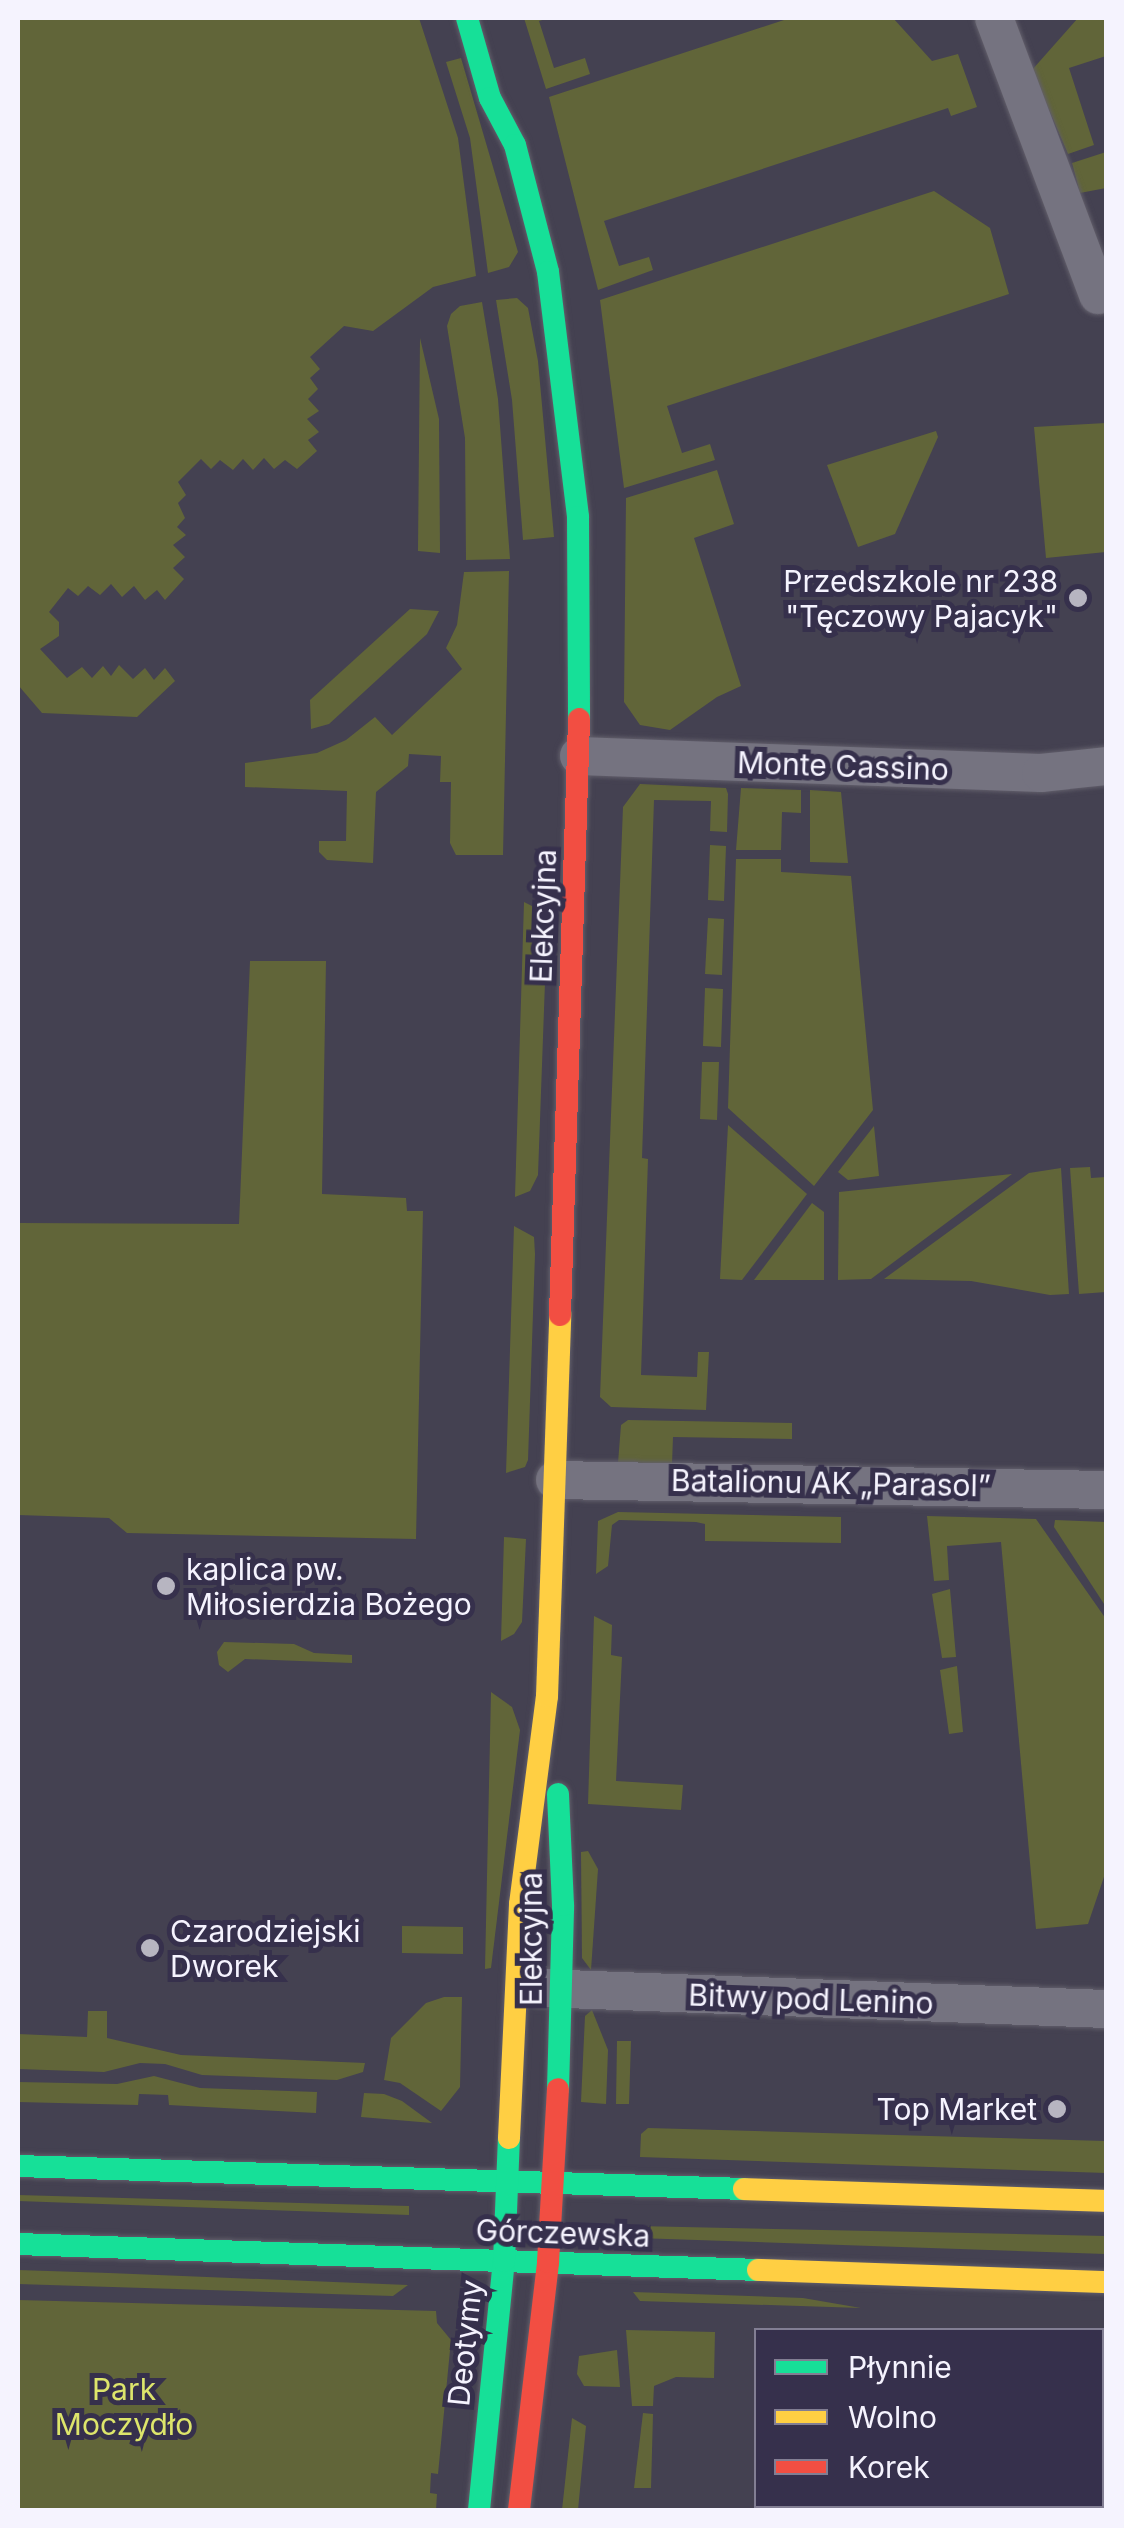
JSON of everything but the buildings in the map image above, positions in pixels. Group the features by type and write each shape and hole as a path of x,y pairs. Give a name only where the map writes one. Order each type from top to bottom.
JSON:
{"street":[{"name":"Elekcyjna","path":"468,18 490,98 515,145 548,272 570,423 580,590 579,756 556,1480 546,1696 532,1781 516,1986 508,2181"},
{"path":"994,18 1098,295"},
{"name":"Elekcyjna","path":"515,91 515,145"},
{"name":"Monte Cassino","path":"579,756 1041,773 1106,766"},
{"name":"Batalionu AK „Parasol”","path":"556,1480 1106,1490"},
{"name":"Elekcyjna","path":"546,1696 557,1775 563,1906 554,2182"},
{"name":"Bitwy pod Lenino","path":"516,1986 1106,2009"},
{"name":"Górczewska","path":"18,2166 1106,2201"},
{"name":"Deotymy","path":"479,2510 504,2261 508,2181"},
{"path":"519,2510 554,2182"},
{"name":"Górczewska","path":"18,2244 1106,2282"}],"green space":[{"path":"18,18 419,18 458,138 476,276 433,287 373,331 344,326 310,357 320,369 310,378 318,389 308,399 319,411 307,419 319,432 308,440 317,451 297,469 285,460 274,469 264,458 253,470 243,459 233,470 220,460 211,469 201,459 178,482 186,495 178,503 185,518 177,527 186,535 173,545 185,557 173,568 184,579 165,600 157,590 145,600 134,586 122,597 111,584 100,595 88,586 78,596 68,588 49,612 59,622 59,636 40,649 67,678 82,667 92,678 103,666 111,676 119,665 133,679 145,668 154,680 165,668 175,681 137,717 42,713 18,685"},
{"path":"524,18 549,18 539,21 554,68 585,58 590,74 546,89"},
{"path":"790,18 893,18 932,61 958,54 977,107 951,116 948,108 604,221 619,266 649,257 653,270 598,290 549,97"},
{"path":"1078,18 1106,18 1106,56 1069,68 1094,145 1068,154 1032,70"},
{"path":"461,58 518,252 509,267 488,273 470,138 446,62"},
{"path":"1106,152 1106,188 1080,193 1072,163"},
{"path":"934,191 990,228 1009,294 667,406 682,453 710,444 715,460 624,488 600,300"},
{"path":"517,298 528,308 538,361 554,537 523,540 512,400 496,300"},
{"path":"482,302 498,399 510,559 466,560 465,438 447,326 451,314 460,306"},
{"path":"420,338 439,419 440,553 418,551"},
{"path":"1106,423 1106,552 1046,558 1034,427"},
{"path":"936,431 938,437 895,534 858,547 827,465"},
{"path":"717,470 734,524 694,538 741,686 717,697 670,730 640,725 624,702 626,498"},
{"path":"509,571 503,855 456,855 450,843 451,782 440,782 441,756 409,754 408,766 376,792 373,863 327,860 319,852 319,841 346,841 347,791 245,787 245,763 317,753 346,740 375,717 392,735 462,669 446,648 457,625 464,572"},
{"path":"410,609 439,611 427,634 329,724 311,729 310,700"},
{"path":"640,784 726,788 728,794 727,832 710,831 711,801 654,800 642,1158 648,1159 641,1375 697,1377 698,1352 709,1352 706,1410 611,1407 600,1397 623,807"},
{"path":"741,788 801,790 801,813 782,812 781,850 736,850"},
{"path":"810,790 841,792 848,863 810,862"},
{"path":"710,845 726,846 724,901 708,900"},
{"path":"736,859 781,859 781,872 851,876 873,1110 814,1186 728,1108"},
{"path":"524,902 540,910 547,927 538,1175 530,1191 515,1197"},
{"path":"708,918 724,919 722,975 705,974"},
{"path":"250,961 326,961 322,1194 406,1198 407,1211 423,1211 416,1539 127,1533 109,1518 18,1515 18,1223 239,1224"},
{"path":"705,988 723,989 721,1047 703,1046"},
{"path":"702,1062 719,1062 717,1120 700,1119"},
{"path":"728,1125 807,1194 742,1280 720,1279"},
{"path":"874,1126 879,1176 848,1180 838,1172"},
{"path":"1090,1167 1091,1178 1106,1177 1106,1292 1079,1294 1070,1168"},
{"path":"1061,1168 1069,1294 1050,1295 971,1281 884,1279 1029,1173"},
{"path":"1012,1174 871,1279 838,1280 839,1192"},
{"path":"812,1203 824,1212 824,1280 754,1280"},
{"path":"514,1226 534,1237 535,1254 528,1460 525,1467 506,1473"},
{"path":"628,1420 792,1423 792,1439 673,1437 672,1464 618,1463 621,1425"},
{"path":"618,1512 841,1517 841,1543 705,1541 705,1524 619,1520 612,1525 608,1566 596,1574 598,1521"},
{"path":"927,1516 1036,1519 1106,1619 1106,1871 1088,1924 1036,1929 1001,1542 947,1546 949,1580 934,1581"},
{"path":"1055,1520 1106,1522 1106,1607 1054,1527"},
{"path":"504,1537 526,1539 522,1622 514,1634 501,1641"},
{"path":"950,1589 956,1657 942,1658 932,1594"},
{"path":"594,1616 612,1625 611,1655 622,1657 616,1781 683,1785 681,1810 588,1804"},
{"path":"224,1642 294,1644 314,1653 352,1655 352,1663 245,1659 228,1672 219,1665 217,1652"},
{"path":"957,1666 963,1732 949,1734 940,1670"},
{"path":"491,1692 512,1707 520,1730 491,1968 485,1969"},
{"path":"588,1851 598,1869 591,1970 582,1958 581,1852"},
{"path":"402,1926 463,1927 463,1954 402,1953"},
{"path":"462,1997 460,2087 441,2111 400,2083 384,2080 391,2038 426,2003"},
{"path":"592,2010 608,2050 606,2104 581,2102 585,2016"},
{"path":"88,2011 107,2011 107,2038 181,2055 365,2063 363,2072 337,2080 202,2075 165,2064 140,2063 104,2072 18,2069 18,2034 87,2037"},
{"path":"617,2041 631,2041 629,2104 616,2104"},
{"path":"154,2076 200,2088 317,2092 316,2113 169,2105 168,2095 139,2094 138,2105 18,2102 18,2082 117,2084"},
{"path":"364,2093 384,2094 402,2101 432,2123 361,2117"},
{"path":"648,2128 1106,2141 1106,2173 640,2157 641,2134"},
{"path":"18,2195 409,2206 409,2215 18,2201"},
{"path":"637,2226 1106,2236 1106,2254 637,2238"},
{"path":"18,2270 408,2285 393,2296 18,2284"},
{"path":"633,2292 803,2298 861,2308 640,2301"},
{"name":"Park Moczydło","path":"18,2300 436,2311 437,2323 451,2340 438,2474 431,2473 430,2493 437,2494 436,2510 18,2510"},
{"path":"626,2330 715,2332 714,2378 676,2377 654,2386 653,2406 632,2406"},
{"path":"617,2350 620,2387 584,2386 577,2374 579,2356"},
{"path":"643,2413 653,2414 651,2488 634,2488"},
{"path":"572,2418 586,2426 578,2510 562,2510"}],"traffic: fast":[{"path":"467,18 490,98 515,145 548,272 578,517 579,719"},
{"path":"558,1794 563,1905 558,2089"},
{"path":"479,2510 504,2261 509,2138"},
{"path":"18,2166 744,2189"},
{"path":"18,2244 758,2270"}],"traffic: slow":[{"path":"509,2138 520,1904 547,1696 560,1315"},
{"path":"744,2189 1106,2201"},
{"path":"758,2270 1106,2282"}],"traffic: jam":[{"path":"560,1315 579,719"},
{"path":"519,2510 548,2262 558,2089"}],"place":[{"name":"Przedszkole nr 238 \"Tęczowy Pajacyk\"","path":"1078,598"},
{"name":"kaplica pw. Miłosierdzia Bożego","path":"166,1586"},
{"name":"Czarodziejski Dworek","path":"150,1948"},
{"name":"Top Market","path":"1057,2109"}]}
